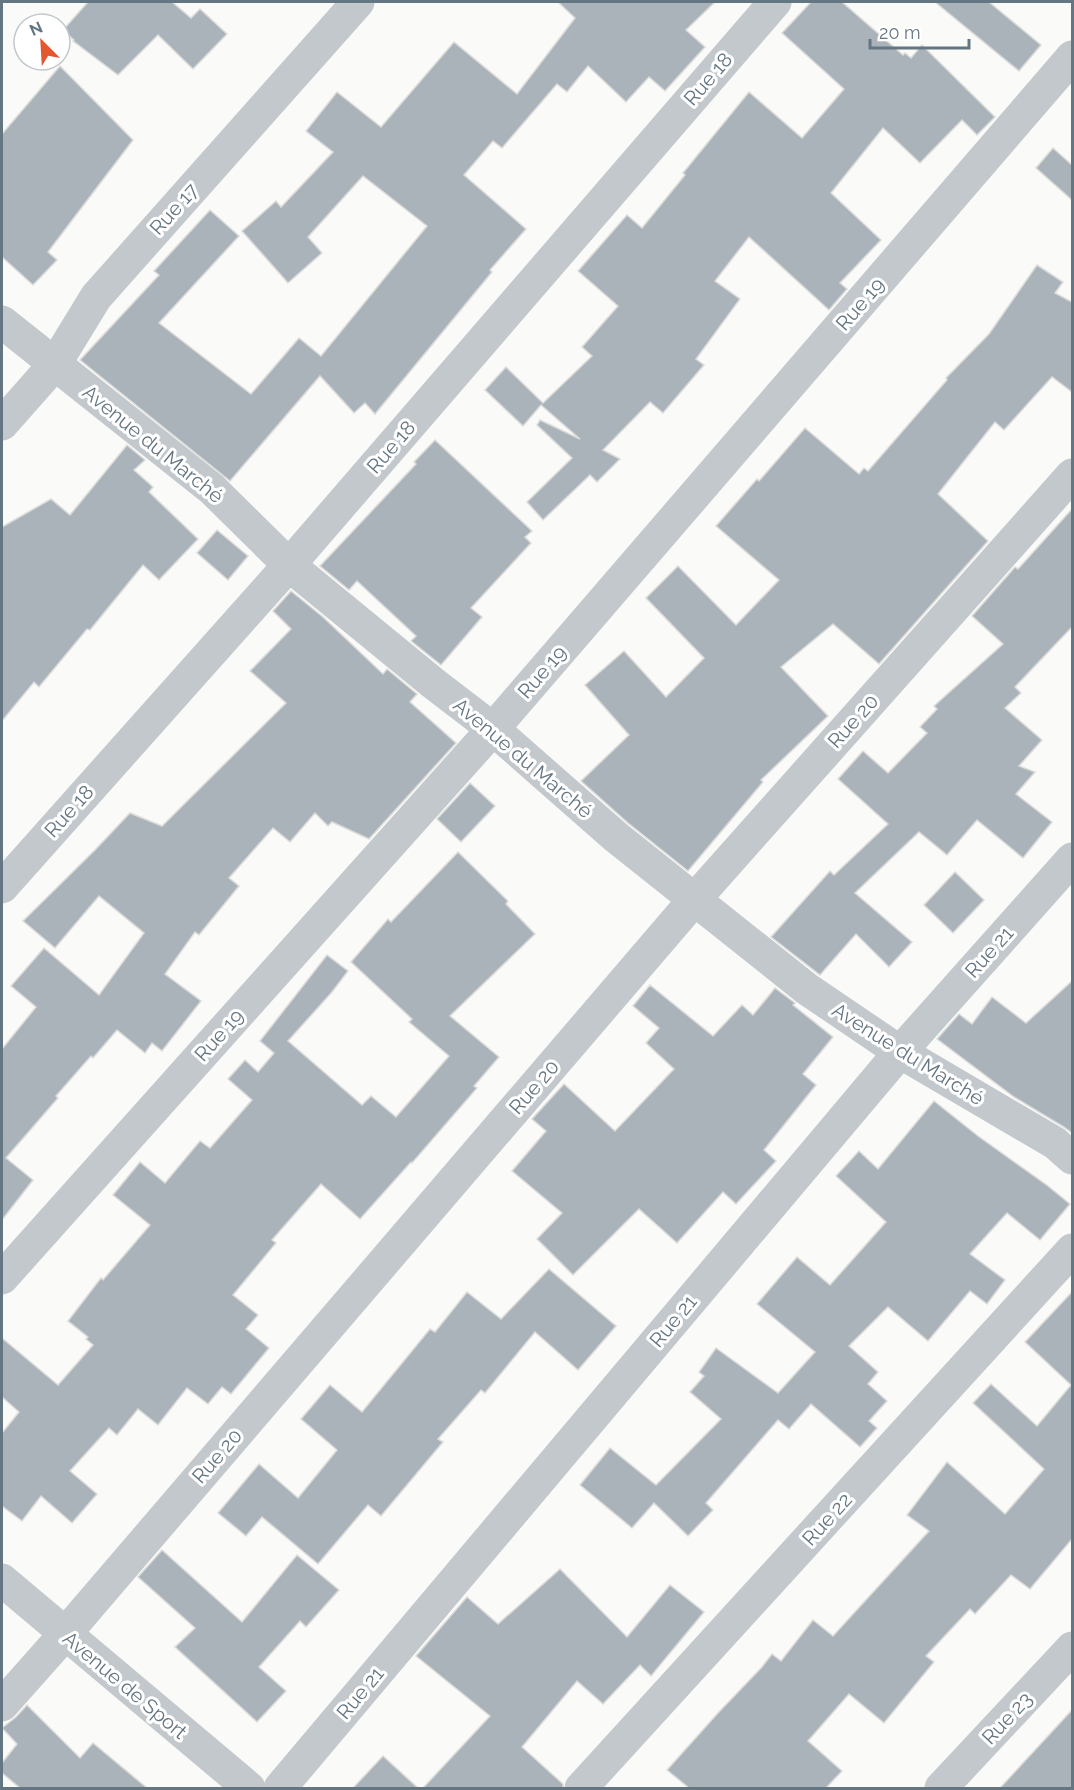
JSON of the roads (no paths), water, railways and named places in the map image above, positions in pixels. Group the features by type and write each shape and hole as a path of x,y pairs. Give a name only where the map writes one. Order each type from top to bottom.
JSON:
{"street":[{"name":"Rue 17","path":"2,424 55,364 96,297 358,2"},
{"name":"Rue 18","path":"2,887 289,565 775,2"},
{"name":"Rue 19","path":"2,1278 493,729 1072,57"},
{"name":"Avenue du Marché","path":"2,322 212,489 289,565 493,729 616,837 807,989 900,1052 1055,1143 1072,1158"},
{"name":"Rue 20","path":"2,1705 694,900 1072,475"},
{"name":"Rue 21","path":"280,1788 900,1052 1072,859"},
{"name":"Rue 22","path":"581,1788 1072,1250"},
{"name":"Avenue de Sport","path":"2,1580 249,1788"},
{"name":"Rue 23","path":"942,1788 1072,1648"}]}
